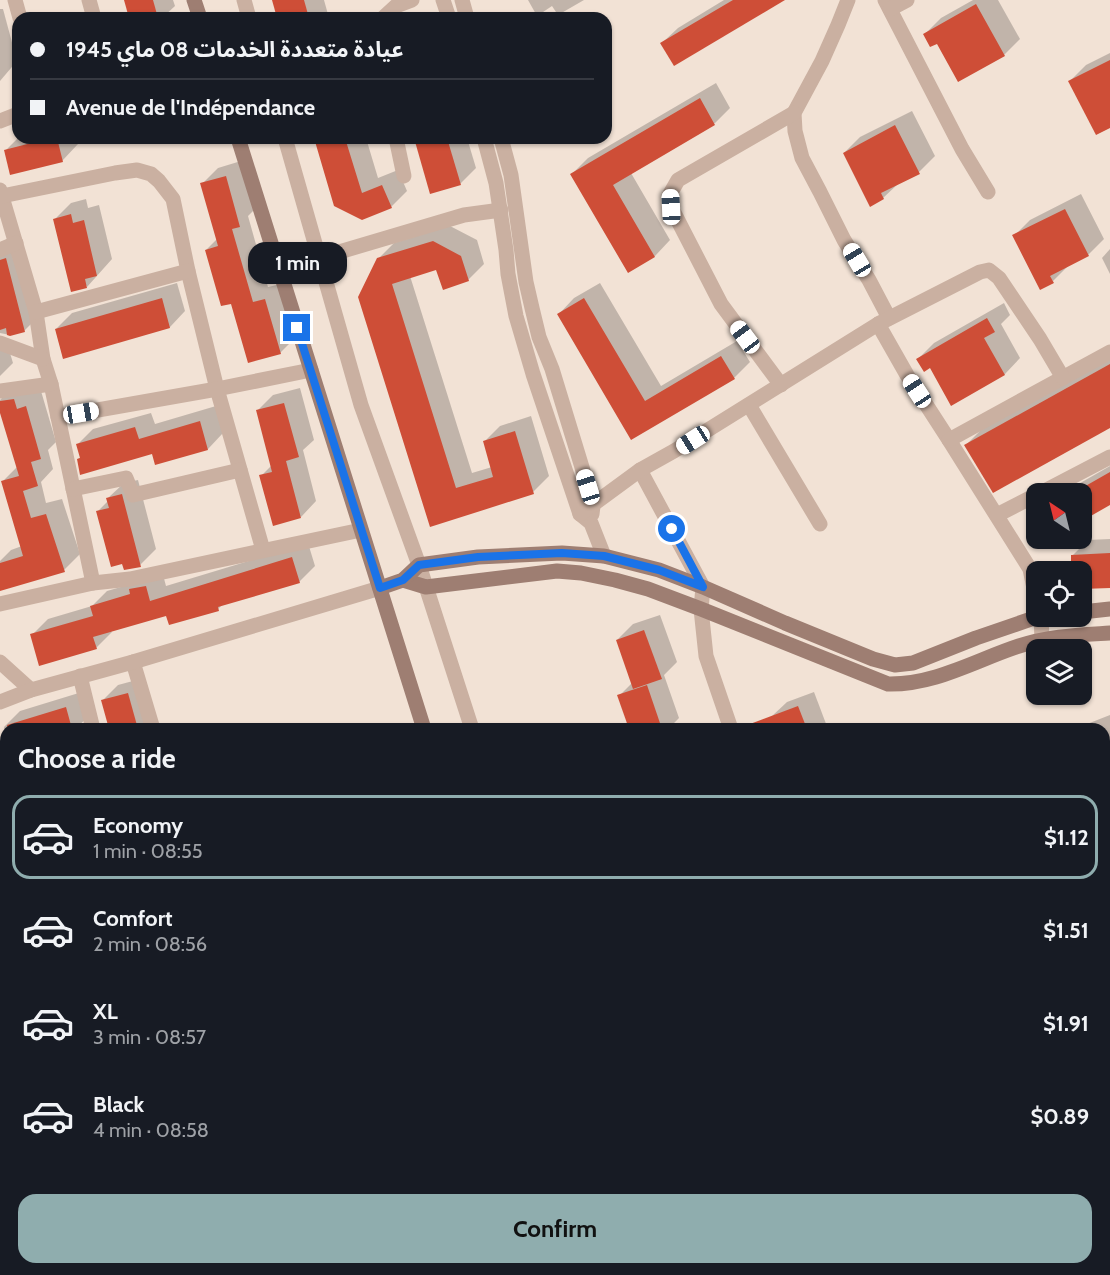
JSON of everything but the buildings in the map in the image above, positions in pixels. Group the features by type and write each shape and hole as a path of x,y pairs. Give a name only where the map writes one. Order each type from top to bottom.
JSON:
{"street":[{"path":"390,12 396,6 412,0"},
{"path":"848,0 822,61 794,113 795,131 802,158 844,240 869,280 883,321 907,375 1026,562"},
{"path":"907,0 888,4 962,149 988,192"},
{"path":"781,385 721,304 671,207 670,194 678,180 794,113"},
{"path":"240,144 422,723"},
{"path":"287,144 361,405 419,565 470,723"},
{"path":"397,144 404,176"},
{"path":"486,144 501,210 508,274 516,316 533,374 604,556"},
{"path":"503,144 511,175 526,282 539,337 552,369 588,514"},
{"path":"93,583 51,384 43,359 36,312 1,193 137,170 151,174 173,199 217,389 263,550"},
{"path":"319,258 464,215 501,210"},
{"path":"0,250 16,243"},
{"path":"588,514 640,470 883,321 980,272 989,270 999,278 1063,378"},
{"path":"36,312 188,271"},
{"path":"0,343 43,359"},
{"path":"949,440 1110,352"},
{"path":"58,417 311,370"},
{"path":"0,391 51,384"},
{"path":"749,405 820,524"},
{"path":"1059,483 1110,457"},
{"path":"73,489 126,478 133,495 240,470"},
{"path":"640,470 703,587 701,609 706,656 729,723"},
{"path":"997,515 1026,500"},
{"path":"0,604 93,583 130,579 361,530"},
{"path":"556,571 559,553"},
{"path":"0,702 31,690 380,588 403,580 419,565 478,557 559,553 604,556 659,570 785,623 895,665 913,663 1026,621"},
{"path":"403,580 426,587 556,571 615,580 648,589 701,609 888,684 902,684 950,673 990,655 1026,645"},
{"path":"1092,611 1110,609"},
{"path":"1052,639 1110,633"},
{"path":"0,662 31,690"},
{"path":"133,662 151,723"},
{"path":"80,676 92,723"}],"route":[{"path":"297,328 380,588 403,580 419,565 478,557 562,553 604,556 659,570 703,587 672,529"}]}
